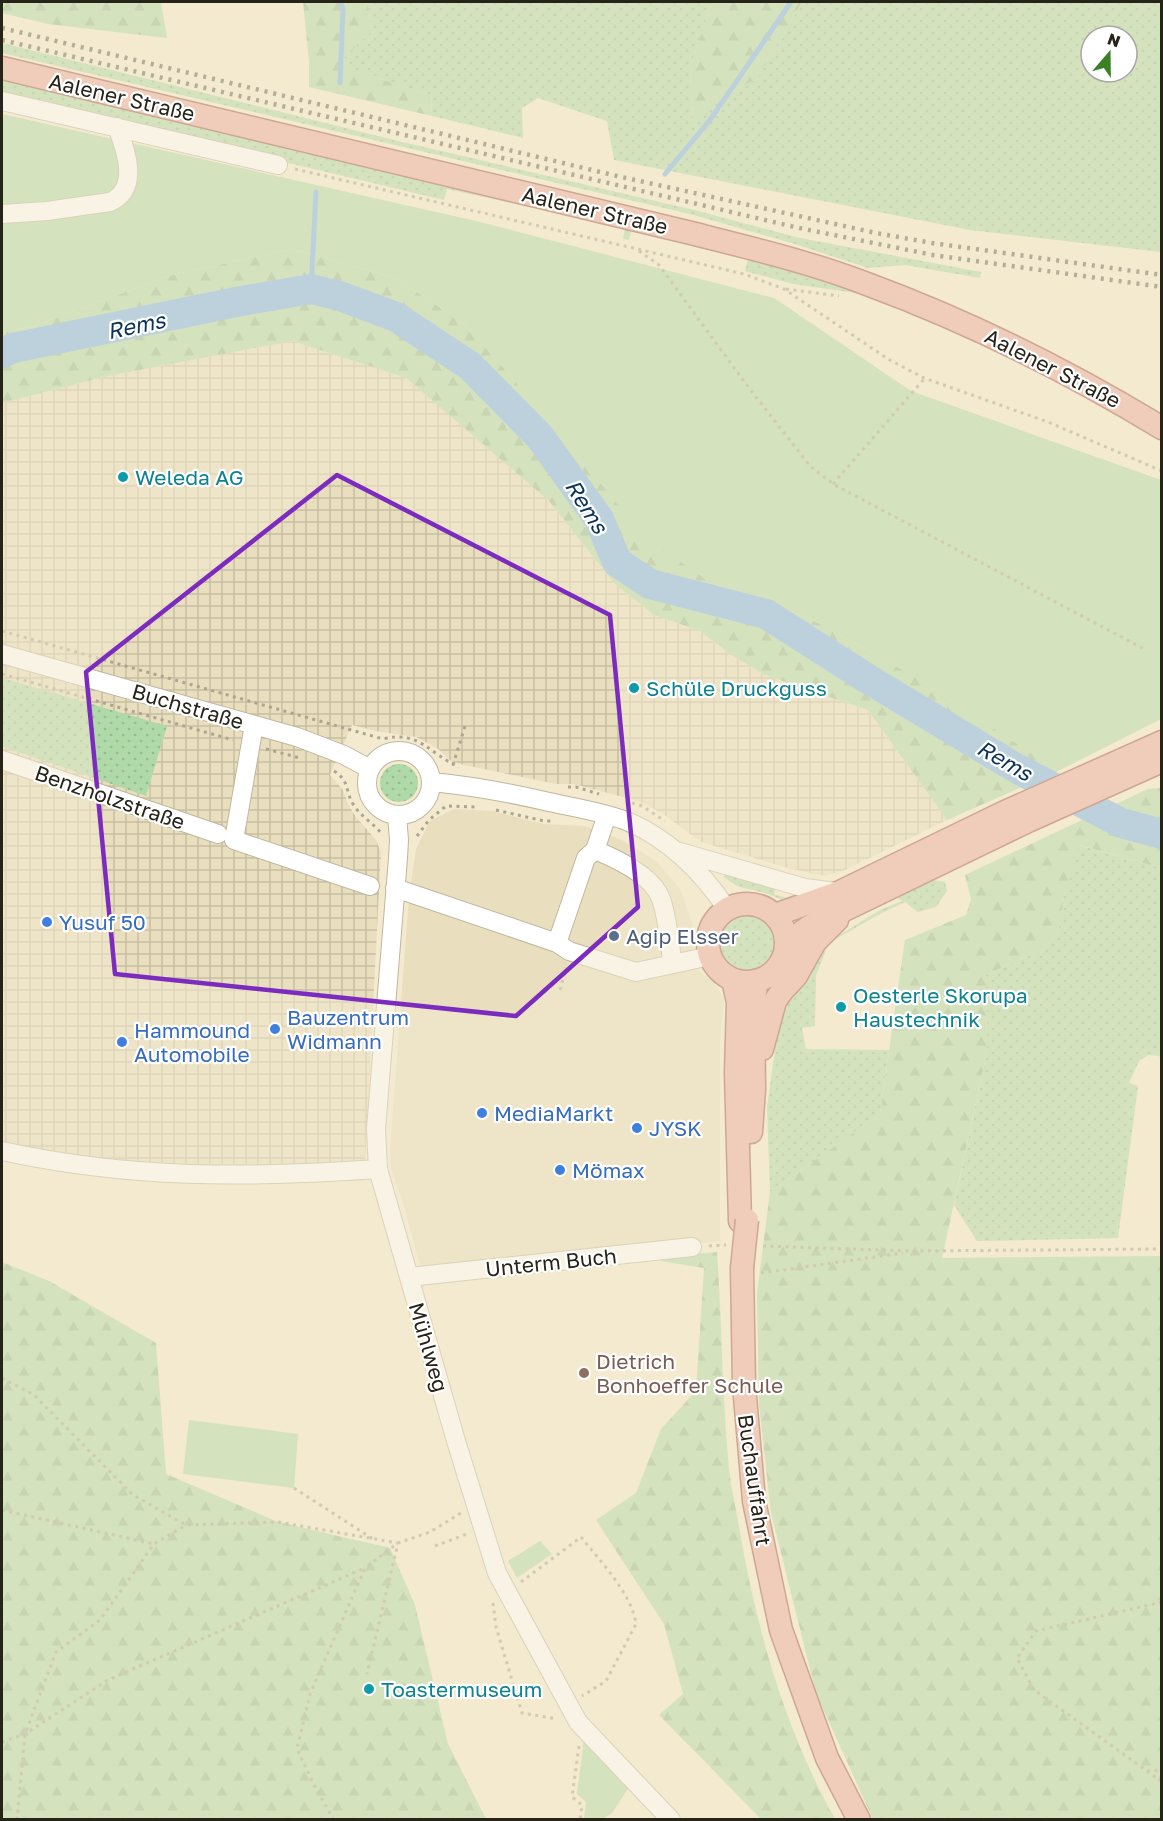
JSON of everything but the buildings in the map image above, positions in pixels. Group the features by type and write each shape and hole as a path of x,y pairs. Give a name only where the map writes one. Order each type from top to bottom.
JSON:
{"main road":[{"name":"Aalener Straße","path":"2,69 692,233 865,283 956,319 1098,389 1161,428"},
{"path":"775,915 845,900 1028,821 1116,774 1161,742"},
{"path":"787,948 785,930 775,915 764,907 752,904 739,904 727,909 712,924 708,945 715,966 733,980 749,982 768,977 777,969 787,948 799,934 845,900 1005,812 1161,761"},
{"path":"1116,774 1161,771"},
{"path":"753,1089 775,1001 796,976 815,942 845,900"},
{"path":"733,980 738,1002 736,1072 743,1221"},
{"path":"743,1221 753,1089 753,1002 757,981"},
{"name":"Buchauffahrt","path":"743,1221 744,1385 754,1501 781,1630 827,1758 859,1820"}],"street":[{"name":"Aalener Straße","path":"2,101 278,165"},
{"path":"2,214 47,211 110,202 118,198 124,192 129,179 125,148 117,127"},
{"name":"Buchstraße","path":"2,654 297,737 344,755 370,769"},
{"path":"254,725 234,840 370,886"},
{"path":"397,750 406,751 422,759 431,773 432,782 431,793 426,802 418,810 408,815 397,816 378,808 371,800 367,790 370,769 381,756 397,750"},
{"name":"Benzholzstraße","path":"2,760 218,834"},
{"path":"432,782 497,791 607,815 628,822 676,850 704,878 727,909"},
{"path":"563,947 586,858 595,850 607,815"},
{"name":"Mühlweg","path":"397,816 399,840 376,1129 378,1169 497,1573 580,1724 671,1820"},
{"path":"595,850 633,869 661,898 673,964"},
{"path":"676,850 845,900"},
{"path":"395,888 636,972 710,956"},
{"path":"2,1150 43,1160 84,1166 179,1174 241,1176 378,1169"},
{"name":"Unterm Buch","path":"409,1277 692,1247"}],"path":[{"path":"278,165 744,274 784,289 888,359 924,378 1048,422 1161,471"},
{"path":"638,250 658,265 810,466 833,484 1146,650"},
{"path":"833,484 924,378"},
{"path":"2,631 383,739 407,737 420,741 453,765 466,723"},
{"path":"2,674 301,758"},
{"path":"328,768 342,777 352,802 360,814 381,834 382,840"},
{"path":"417,839 417,835 429,820 446,806 453,806"},
{"path":"561,990 563,947"},
{"path":"774,1246 910,1251 1161,1249"},
{"path":"742,1272 910,1251"},
{"path":"2,1378 34,1395 133,1495 186,1525"},
{"path":"294,1488 375,1540"},
{"path":"2,1742 25,1734 108,1680 365,1568 398,1543 430,1532 475,1504"},
{"path":"2,1510 154,1544"},
{"path":"17,1820 25,1734 56,1652 100,1620 154,1544 186,1525 278,1522 398,1543"},
{"path":"435,1546 483,1528"},
{"path":"508,1593 581,1537 615,1580 635,1615 636,1624 606,1682 568,1704"},
{"path":"367,1674 398,1543"},
{"path":"334,1820 297,1749 310,1694 365,1568"},
{"path":"497,1573 491,1588 496,1627 522,1713 580,1724 572,1797 582,1805 580,1820"},
{"path":"1161,1602 1036,1631 1017,1658 1034,1690 1161,1782"},
{"path":"1147,1770 1161,1770"}],"highlighted area":[{"path":"337,475 610,615 638,907 516,1016 115,974 86,672"}],"shaded area":[{"path":"292,341 406,378 549,501 614,583 654,615 700,631 730,654 765,675 868,710 947,820 845,870 824,876 788,868 701,842 663,814 638,801 574,784 556,784 464,765 451,761 437,748 416,737 352,725 330,775 343,790 349,806 376,840 381,852 364,1181 261,1180 2,1154 2,403 108,376"},
{"path":"454,809 492,811 544,824 584,826 622,840 656,861 681,890 693,926 697,970 712,981 724,998 720,1042 720,1241 421,1268 391,1169 390,1151 409,897 416,849 430,821"}],"green space":[{"path":"2,2 161,2 167,38 48,24 2,13"},
{"path":"303,2 368,2 371,31 337,65 431,95 432,116 309,87 309,61"},
{"path":"368,2 712,2 691,64 693,122 714,101 757,79 802,2 1161,2 1161,252 970,230 614,160 607,121 538,98 522,108 523,138 432,116 431,95 336,65 371,31"},
{"path":"712,2 802,2 757,79 714,101 693,123 691,64"},
{"path":"2,43 398,141 694,210 800,238 981,272 980,278 905,265 868,268 694,215 2,53"},
{"path":"2,76 633,224 877,296 793,284 745,271 748,259 632,229 629,240 623,239 625,228 447,189 444,200 2,95"},
{"path":"2,114 476,221 774,298 911,391 1161,480 1161,719 1058,771 921,680 809,618 711,583 643,536 555,427 465,324 396,278 292,249 168,276 34,326 2,332"},
{"path":"292,249 396,278 465,324 555,427 711,583 809,618 921,680 1058,771 947,820 868,710 765,675 730,654 700,631 654,615 614,583 549,501 406,378 292,341 108,376 2,403 2,332 34,326 168,276"},
{"path":"2,678 167,726 146,796 2,746"},
{"path":"399,764 413,769 418,783 413,797 399,802 385,797 380,783 385,769"},
{"path":"1161,788 1161,868 1079,845 1065,891 1058,932 1045,948 986,975 987,1052 942,1258 1161,1256 1161,1819 873,1819 816,1693 771,1513 759,1404 757,1293 770,1192 880,1114 905,940 966,915 971,899 965,875 1148,789"},
{"path":"1078,845 1161,868 1161,1058 1148,1055 1139,1061 1129,1083 1138,1086 1118,1238 977,1241 954,1205 987,1052 986,975 1045,948 1058,932 1065,891"},
{"path":"725,873 776,887 774,894 797,902 740,887 724,877"},
{"path":"921,878 945,882 947,891 936,907 918,912 905,902 829,943 816,975 815,1026 802,1028 806,1049 889,1050 880,1114 770,1192 767,1107 780,1014 788,995 825,944 880,910 902,901 898,898 908,884"},
{"path":"746,914 763,919 771,927 776,944 771,961 763,969 746,974 729,969 721,961 716,944 721,927 729,919"},
{"path":"717,1252 729,1469 746,1565 764,1640 787,1714 817,1785 835,1819 761,1819 659,1715 683,1694 664,1624 596,1520 636,1493 661,1429 696,1391 704,1268 661,1261 660,1257"},
{"path":"2,1262 49,1281 156,1343 166,1474 278,1522 390,1548 415,1605 448,1744 486,1819 2,1819"},
{"path":"189,1420 298,1434 294,1488 183,1474"},
{"path":"540,1541 552,1554 517,1578 508,1561"},
{"path":"584,1739 631,1784 612,1813 603,1819 584,1819 586,1802 577,1794"}],"waterway":[{"path":"340,2 343,8 340,83"},
{"path":"665,174 710,120 791,2"},
{"path":"311,289 316,192"},
{"name":"Rems","path":"2,353 13,348 236,302 311,289 340,296 396,317 470,366 540,437 599,519 617,562 650,584 766,614 868,679 1016,768 1121,823 1162,834"}],"railway":[{"path":"2,28 617,176 876,233 1162,275"},
{"path":"2,40 799,228 933,255 1162,287"}],"place":[{"name":"Weleda AG","path":"123,477"},
{"name":"Schüle Druckguss","path":"634,688"},
{"name":"Yusuf 50","path":"47,922"},
{"name":"Agip Elsser","path":"614,936"},
{"name":"Oesterle Skorupa Haustechnik","path":"841,1007"},
{"name":"Bauzentrum Widmann","path":"275,1029"},
{"name":"Hammound Automobile","path":"122,1042"},
{"name":"MediaMarkt","path":"482,1113"},
{"name":"JYSK","path":"637,1128"},
{"name":"Mömax","path":"560,1170"},
{"name":"Dietrich Bonhoeffer Schule","path":"584,1373"},
{"name":"Toastermuseum","path":"369,1689"}]}
